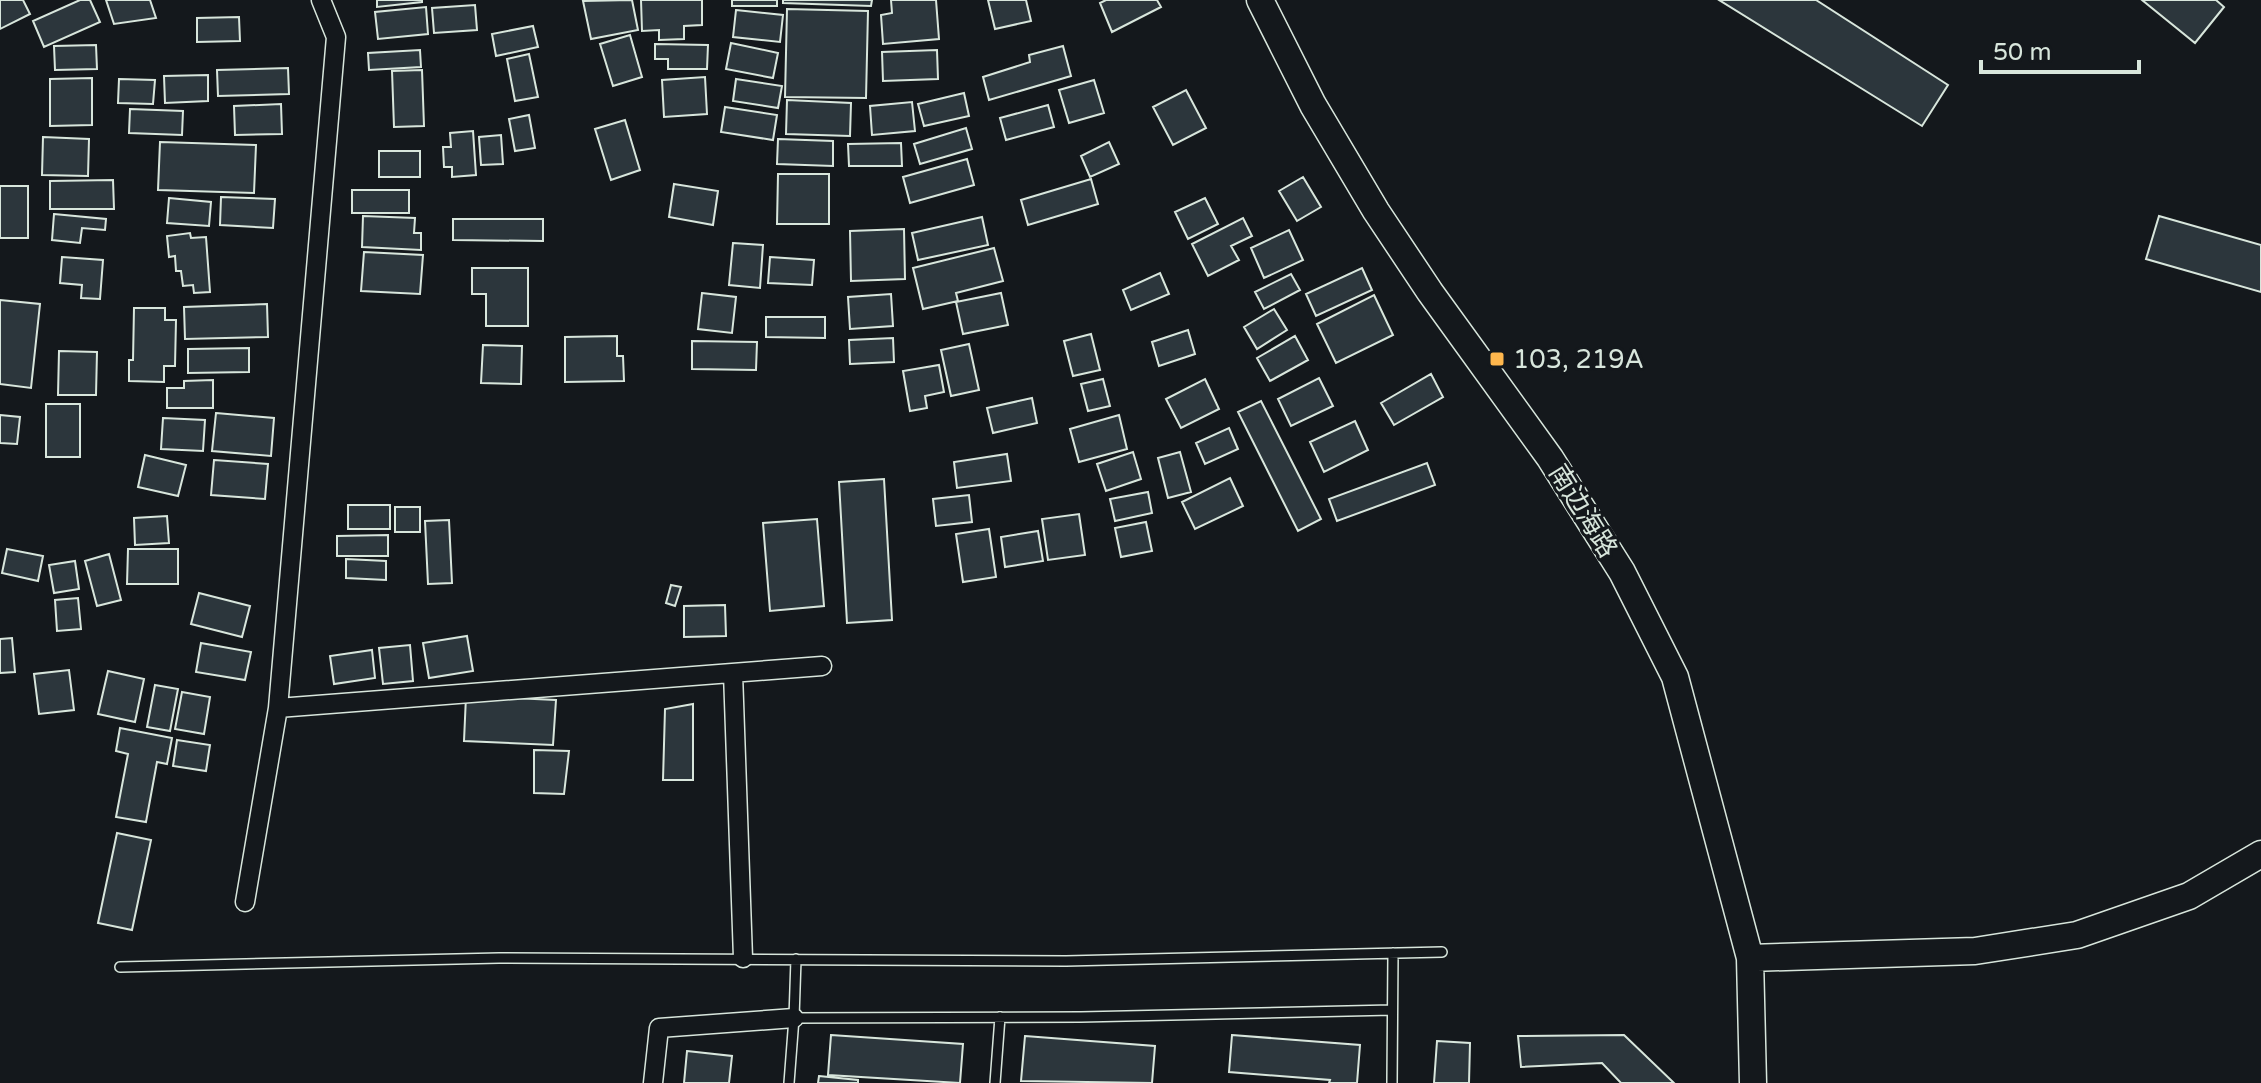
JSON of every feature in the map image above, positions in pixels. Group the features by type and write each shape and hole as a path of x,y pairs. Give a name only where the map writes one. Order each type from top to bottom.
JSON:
{"main road":[{"name":"南边海路","path":"1260,0 1313,105 1376,211 1430,292 1550,458 1629,585 1675,677 1750,958 1753,1083"},
{"path":"1750,958 1975,951 2077,935 2189,896 2261,854"}],"street":[{"path":"245,902 278,708 336,37 321,0"},
{"path":"278,708 822,666"},
{"path":"733,673 743,958"},
{"path":"653,1083 659,1028 794,1018"}],"lane":[{"path":"120,967 499,958 1066,961 1442,952"},
{"path":"1392,1083 1393,953"},
{"path":"789,1083 796,959"},
{"path":"794,1018 1392,1010"},
{"path":"995,1083 1000,1017"}],"building":[{"path":"0,0 23,0 30,14 0,29"},
{"path":"80,0 90,0 100,22 44,47 33,21"},
{"path":"106,0 150,0 156,18 114,24"},
{"path":"377,0 422,0 422,2 377,7"},
{"path":"632,0 638,30 591,39 583,1"},
{"path":"641,0 702,0 702,25 684,26 684,39 659,40 659,30 642,31"},
{"path":"732,0 777,0 777,6 732,6"},
{"path":"783,0 872,0 871,6 783,3"},
{"path":"891,0 936,0 939,39 883,44 881,15 892,13"},
{"path":"988,0 1026,0 1031,21 995,29"},
{"path":"1106,0 1157,0 1161,7 1112,32 1100,3"},
{"path":"1719,0 1816,0 1948,85 1922,126"},
{"path":"2142,0 2216,0 2224,7 2195,43"},
{"path":"475,5 477,30 434,33 432,8"},
{"path":"426,7 428,34 378,39 375,12"},
{"path":"787,9 868,11 866,98 785,97"},
{"path":"736,10 783,15 780,42 733,37"},
{"path":"239,17 240,41 197,42 197,18"},
{"path":"533,26 538,47 496,56 492,34"},
{"path":"630,35 642,77 613,86 600,44"},
{"path":"731,43 778,53 773,78 726,69"},
{"path":"655,44 708,45 707,69 668,69 668,59 655,59"},
{"path":"96,45 97,69 55,70 54,46"},
{"path":"1063,46 1071,76 989,100 983,77 1030,62 1029,55"},
{"path":"420,50 421,67 369,70 368,53"},
{"path":"937,50 938,79 883,81 882,52"},
{"path":"529,54 538,97 515,101 507,59"},
{"path":"288,68 289,94 218,96 217,70"},
{"path":"422,70 424,126 394,127 392,71"},
{"path":"208,75 208,101 165,103 164,76"},
{"path":"705,77 707,114 664,117 662,80"},
{"path":"92,78 92,125 50,126 50,79"},
{"path":"119,79 155,80 153,104 118,103"},
{"path":"736,79 782,86 778,108 733,101"},
{"path":"1094,80 1104,113 1069,123 1059,90"},
{"path":"1186,90 1206,128 1173,145 1153,107"},
{"path":"964,93 969,116 924,126 918,104"},
{"path":"787,100 851,103 850,136 786,134"},
{"path":"912,102 915,131 872,135 870,106"},
{"path":"281,104 282,134 235,135 234,106"},
{"path":"1048,105 1054,127 1006,140 1000,118"},
{"path":"725,107 777,115 773,140 721,132"},
{"path":"130,109 183,111 182,135 129,133"},
{"path":"529,115 535,148 515,151 509,119"},
{"path":"625,120 640,170 611,180 595,129"},
{"path":"966,128 972,149 920,164 914,144"},
{"path":"473,131 476,175 452,177 452,167 444,167 443,147 451,147 450,133"},
{"path":"501,135 503,164 481,165 479,137"},
{"path":"43,137 89,139 88,176 42,175"},
{"path":"778,139 833,141 833,166 777,164"},
{"path":"160,142 256,145 254,193 158,190"},
{"path":"1109,142 1119,164 1090,177 1081,156"},
{"path":"901,143 902,166 849,166 848,144"},
{"path":"379,151 420,151 420,177 379,177"},
{"path":"967,159 974,185 910,203 903,177"},
{"path":"778,174 829,174 829,224 777,224"},
{"path":"1303,177 1321,207 1297,221 1279,191"},
{"path":"1091,179 1098,204 1028,225 1021,200"},
{"path":"113,180 114,209 50,209 50,181"},
{"path":"674,184 718,191 713,225 669,217"},
{"path":"0,186 28,186 28,238 0,238"},
{"path":"352,190 409,190 409,213 352,213"},
{"path":"221,197 275,199 273,228 220,225"},
{"path":"169,198 211,202 209,226 167,223"},
{"path":"1205,198 1218,224 1188,239 1175,212"},
{"path":"54,214 106,219 105,230 82,228 80,243 52,240"},
{"path":"363,216 415,218 414,233 421,233 421,250 362,247"},
{"path":"2159,216 2261,245 2261,292 2146,259"},
{"path":"982,217 988,245 918,260 912,233"},
{"path":"1243,218 1252,236 1231,246 1239,260 1208,276 1192,244"},
{"path":"453,219 543,219 543,241 453,240"},
{"path":"904,229 905,279 851,281 850,231"},
{"path":"1289,230 1303,260 1264,278 1251,248"},
{"path":"190,233 191,238 206,237 210,292 194,293 193,285 183,286 181,271 176,271 175,256 169,257 167,236"},
{"path":"733,243 763,245 760,288 729,285"},
{"path":"994,248 1003,281 956,293 958,301 923,309 913,268"},
{"path":"364,252 423,255 420,294 361,291"},
{"path":"62,257 103,260 100,299 81,298 82,285 60,283"},
{"path":"770,257 814,260 812,285 768,283"},
{"path":"472,268 528,268 528,326 486,326 486,294 472,294"},
{"path":"1362,268 1372,290 1316,316 1306,294"},
{"path":"1160,273 1169,294 1131,310 1123,290"},
{"path":"1291,274 1300,290 1264,309 1255,292"},
{"path":"702,293 736,297 732,333 698,329"},
{"path":"1001,293 1008,325 963,334 956,302"},
{"path":"891,294 893,326 850,329 848,297"},
{"path":"1374,295 1393,335 1336,363 1317,324"},
{"path":"0,300 40,304 31,388 0,384"},
{"path":"267,304 268,337 185,339 184,307"},
{"path":"134,308 165,308 165,320 176,320 175,366 164,366 164,382 129,381 129,360 133,360"},
{"path":"1274,309 1287,330 1257,349 1244,327"},
{"path":"766,317 825,317 825,338 766,337"},
{"path":"1188,330 1195,354 1159,366 1152,342"},
{"path":"1091,334 1100,370 1073,376 1064,341"},
{"path":"617,336 617,356 623,356 624,381 565,382 565,337"},
{"path":"1295,336 1308,360 1270,381 1257,358"},
{"path":"893,338 894,362 850,364 849,340"},
{"path":"692,341 757,342 756,370 692,369"},
{"path":"969,344 979,390 951,396 941,350"},
{"path":"483,345 522,346 521,384 481,383"},
{"path":"249,348 249,372 188,373 188,349"},
{"path":"59,351 97,352 96,395 58,395"},
{"path":"939,365 944,392 925,396 927,408 910,411 903,371"},
{"path":"1431,374 1443,397 1394,425 1381,403"},
{"path":"1319,378 1333,406 1291,426 1278,399"},
{"path":"1103,379 1110,406 1088,411 1081,384"},
{"path":"1205,379 1219,409 1181,428 1166,399"},
{"path":"213,380 213,408 167,408 167,388 184,388 184,381"},
{"path":"1032,398 1037,423 993,433 987,408"},
{"path":"1261,401 1321,519 1298,531 1238,412"},
{"path":"46,404 80,404 80,457 46,457"},
{"path":"216,413 274,418 271,456 212,451"},
{"path":"0,415 20,417 17,444 0,443"},
{"path":"1119,415 1127,449 1079,462 1070,429"},
{"path":"163,418 205,420 203,451 161,449"},
{"path":"1355,421 1368,450 1324,472 1310,442"},
{"path":"1229,428 1238,449 1205,464 1196,443"},
{"path":"1133,452 1141,479 1106,491 1097,464"},
{"path":"1180,452 1191,492 1168,498 1158,458"},
{"path":"1007,454 1011,481 957,488 954,462"},
{"path":"145,455 186,465 178,496 138,487"},
{"path":"214,460 268,464 265,499 211,495"},
{"path":"1427,463 1435,485 1337,521 1329,499"},
{"path":"1230,478 1243,506 1195,529 1182,502"},
{"path":"884,479 892,620 847,623 839,482"},
{"path":"1148,492 1152,513 1115,521 1110,499"},
{"path":"969,495 972,522 936,526 933,499"},
{"path":"348,505 390,505 390,529 348,529"},
{"path":"395,507 420,507 420,532 395,532"},
{"path":"1079,514 1085,555 1048,560 1042,519"},
{"path":"167,516 169,543 135,545 134,518"},
{"path":"817,519 824,606 770,611 763,523"},
{"path":"449,520 452,583 428,584 425,521"},
{"path":"1146,522 1152,551 1121,557 1115,528"},
{"path":"989,529 996,577 963,582 956,534"},
{"path":"1038,531 1043,561 1005,567 1001,537"},
{"path":"388,535 388,556 337,556 337,536"},
{"path":"7,549 43,556 38,581 2,573"},
{"path":"128,549 178,549 178,584 127,584"},
{"path":"109,554 121,600 97,606 85,561"},
{"path":"346,559 386,561 386,580 346,578"},
{"path":"75,561 79,589 54,593 49,565"},
{"path":"671,585 681,587 675,606 666,603"},
{"path":"199,593 250,606 242,637 191,624"},
{"path":"78,598 81,629 57,631 55,600"},
{"path":"725,605 726,636 684,637 684,606"},
{"path":"467,636 473,671 429,678 423,643"},
{"path":"12,638 15,672 0,673 0,639"},
{"path":"201,643 251,652 245,680 196,672"},
{"path":"410,645 413,681 383,684 379,648"},
{"path":"372,650 375,678 334,684 330,656"},
{"path":"69,670 74,710 39,714 34,674"},
{"path":"108,671 144,679 135,722 98,714"},
{"path":"155,685 178,689 170,731 147,727"},
{"path":"182,692 210,697 204,734 175,729"},
{"path":"466,696 556,700 553,745 464,741"},
{"path":"693,704 693,780 663,780 665,709"},
{"path":"120,728 172,738 167,764 157,762 146,822 116,817 128,754 116,751"},
{"path":"177,740 210,745 206,771 173,766"},
{"path":"534,750 569,751 564,794 534,793"},
{"path":"117,833 151,840 132,930 98,923"},
{"path":"831,1035 963,1044 960,1083 828,1075"},
{"path":"1232,1035 1360,1045 1357,1083 1229,1072"},
{"path":"1624,1035 1674,1083 1621,1083 1602,1063 1521,1067 1518,1036"},
{"path":"1025,1036 1155,1046 1152,1083 1021,1081"},
{"path":"1437,1041 1470,1043 1469,1083 1434,1083"},
{"path":"687,1051 732,1056 729,1083 684,1083"},
{"path":"819,1076 858,1080 858,1083 818,1083"}],"place":[{"name":"103, 219A","path":"1497,359"}]}
